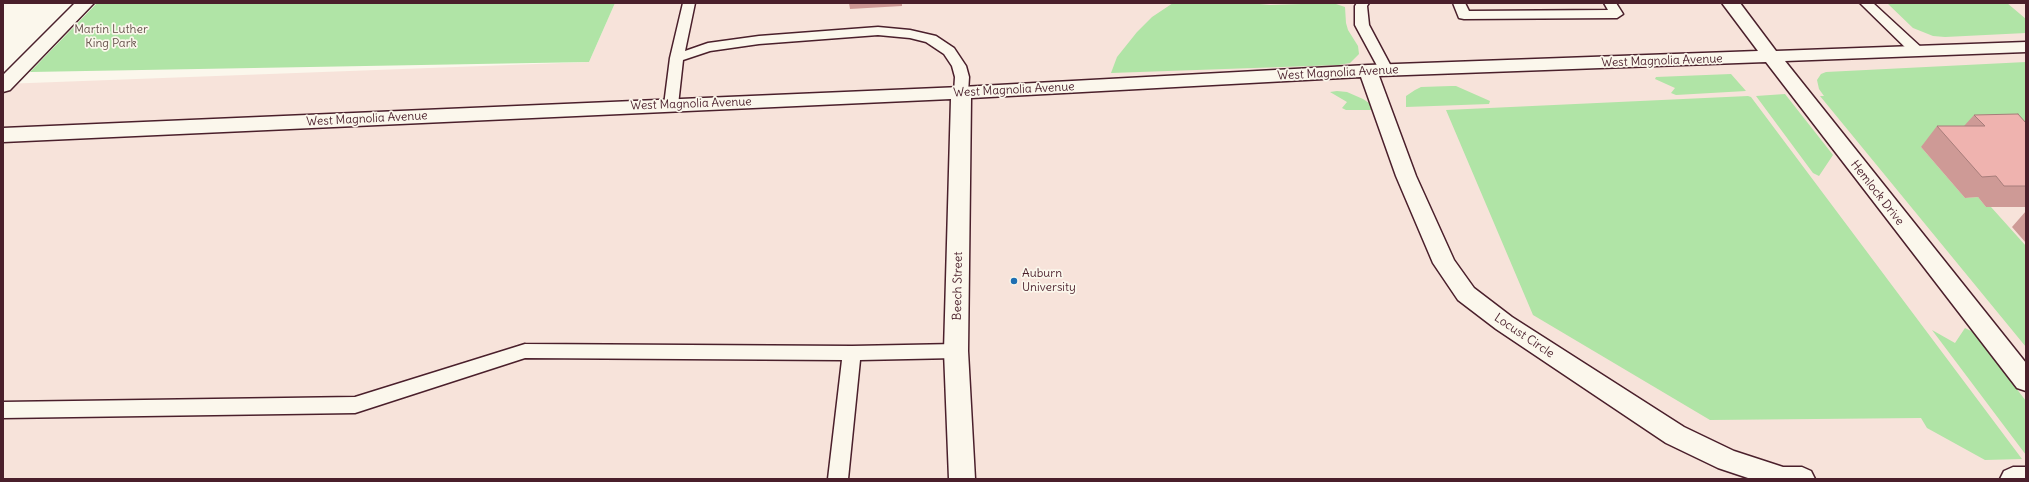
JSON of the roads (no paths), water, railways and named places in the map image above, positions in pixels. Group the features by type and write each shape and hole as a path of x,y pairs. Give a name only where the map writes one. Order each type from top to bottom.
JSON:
{"street":[{"path":"3,86 85,3"},
{"name":"Hemlock Drive","path":"1731,3 1772,58 2026,381"},
{"name":"West Magnolia Avenue","path":"3,135 961,93 1377,71 2026,48"},
{"name":"Locust Circle","path":"1377,71 1406,176 1441,256 1466,294 1504,323 1675,435 1727,460 1783,478 1802,479"},
{"name":"Beech Street","path":"961,93 956,351 962,479"},
{"path":"2013,479 2026,479"}],"lane":[{"path":"671,105 677,58 690,3"},
{"path":"1363,3 1361,6 1362,26 1377,71"},
{"path":"1459,3 1464,15 1617,14 1610,3"},
{"path":"1866,3 1918,52"},
{"path":"677,58 708,47 759,40 878,31 910,34 931,39 949,51 960,71 961,93"},
{"path":"3,410 356,405 525,351 852,353 956,351"},
{"path":"838,479 852,353"}],"place":[{"name":"Auburn University","path":"1014,281"}],"park label":[{"name":"Martin Luther King Park","path":"111,37"}]}
